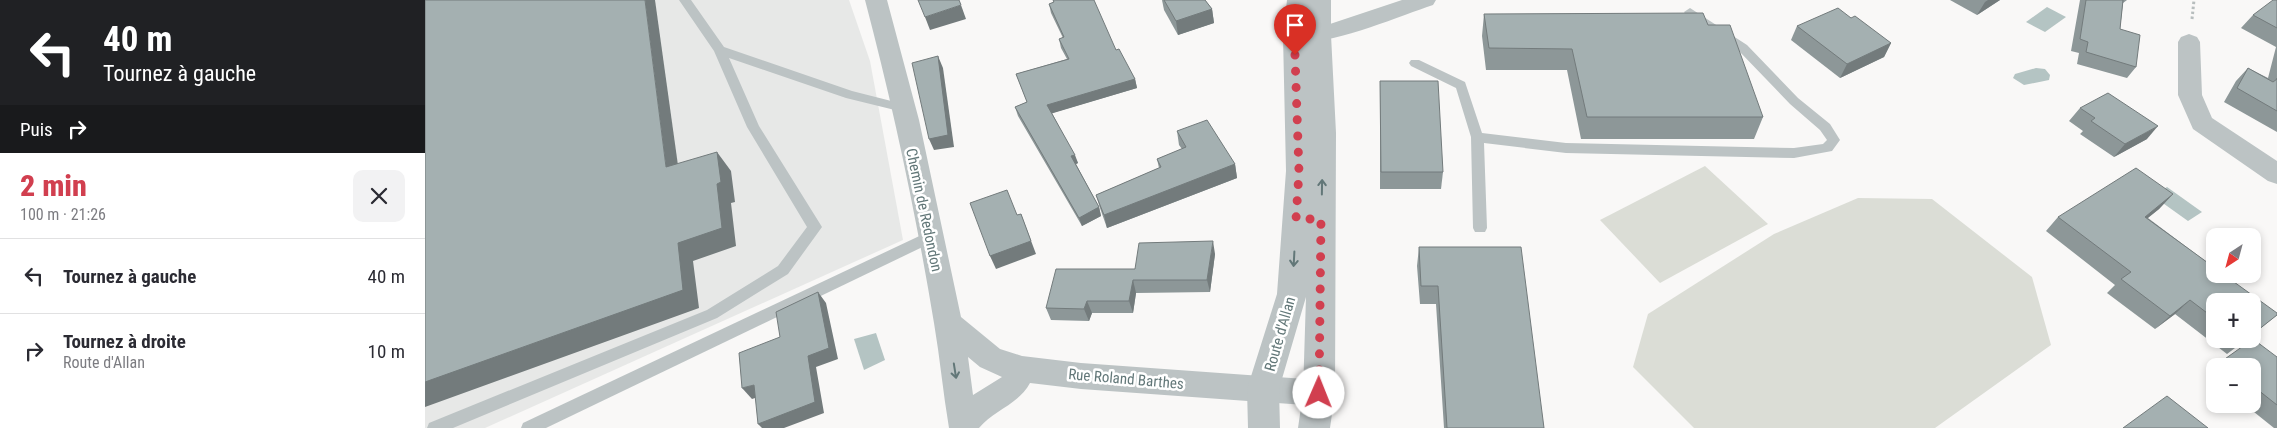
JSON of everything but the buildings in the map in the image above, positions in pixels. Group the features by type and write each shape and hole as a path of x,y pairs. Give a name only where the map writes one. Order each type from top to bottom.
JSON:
{"street":[{"name":"Chemin de Redondon","path":"876,0 894,62 948,323 964,425"},
{"name":"Route d'Allan","path":"1298,0 1307,36"},
{"name":"Route d'Allan","path":"1314,428 1319,393 1309,219 1299,172 1307,36 1320,0"},
{"path":"1307,36 1425,0"},
{"path":"2189,42 2190,95 2202,123 2277,174"},
{"name":"Route d'Allan","path":"1264,428 1263,390 1292,294 1309,219"},
{"name":"Rue Roland Barthes","path":"948,323 990,358 1022,369 1263,390 1319,393"},
{"name":"Chemin de Redondon","path":"964,425 987,402 1013,386 1022,369"}],"lane":[{"path":"435,428 712,314 783,270 815,227 753,128 720,50 685,0"},
{"path":"1477,137 1566,148 1795,153 1827,148 1834,140 1825,127 1794,101 1743,48 1690,12"},
{"path":"720,50 850,95 903,108"},
{"path":"1415,63 1461,85 1477,137 1480,228"},
{"path":"529,428 747,326 930,237"}],"shaded area":[{"path":"425,0 849,0 870,61 903,240 485,428 425,428"},
{"path":"2047,7 2066,17 2045,32 2026,22"},
{"path":"2036,68 2045,69 2050,75 2049,80 2024,85 2013,78 2015,74"},
{"path":"1705,166 1768,224 1660,283 1600,220"},
{"path":"2167,187 2202,212 2188,221 2153,196"},
{"path":"1858,198 1932,199 2032,277 2051,345 1935,428 1694,428 1633,367 1648,314 1774,234"},
{"path":"876,333 885,360 864,370 854,339"}],"route":[{"path":"1295,55 1299,172 1296,219 1321,219 1319,393"}]}
